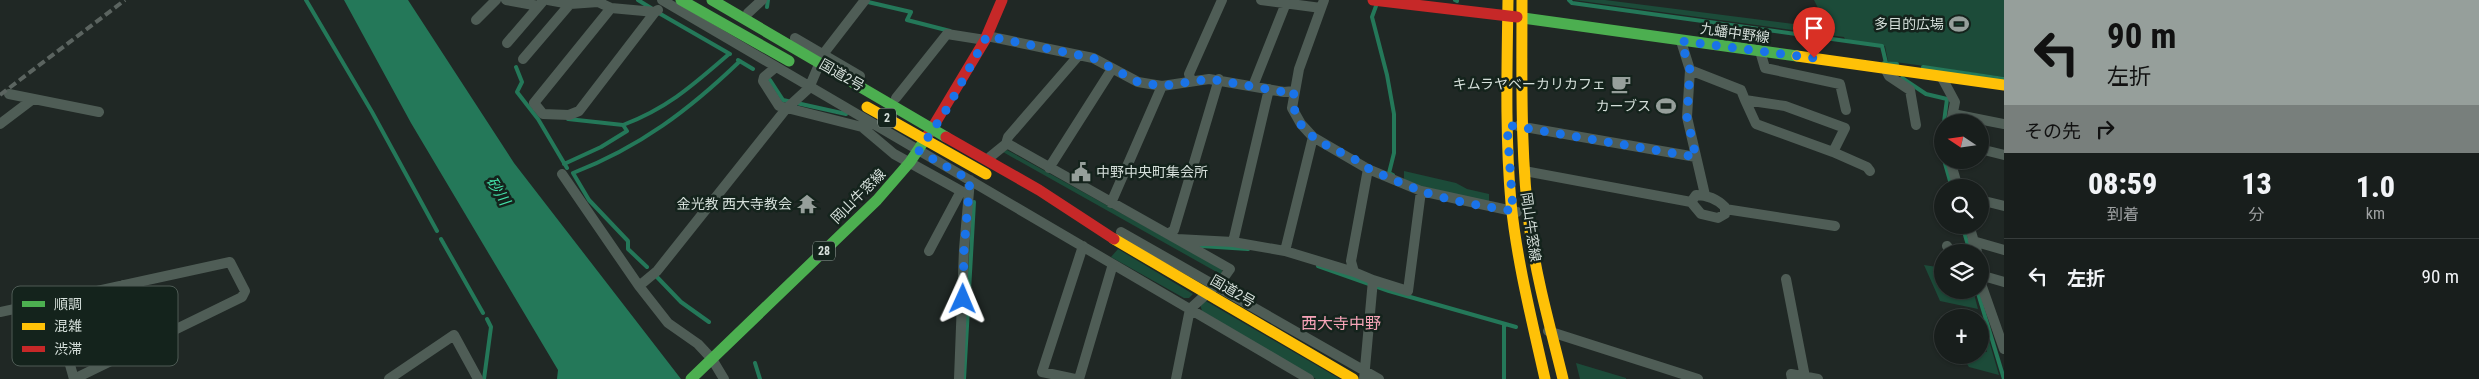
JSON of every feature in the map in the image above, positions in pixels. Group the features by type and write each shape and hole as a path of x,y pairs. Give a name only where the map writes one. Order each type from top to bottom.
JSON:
{"main road":[{"name":"国道2号","path":"680,0 954,157 1097,229"},
{"name":"国道2号","path":"712,0 800,53 1039,190 1097,229 1353,379"},
{"name":"岡山牛窓線","path":"692,379 877,200 919,151 938,122 986,38 1002,0"},
{"path":"1373,0 1523,18"},
{"name":"岡山牛窓線","path":"1508,0 1507,125 1513,211 1522,273 1545,379"},
{"name":"岡山牛窓線","path":"1522,0 1522,126 1528,214 1539,276 1563,379"},
{"name":"九蟠中野線","path":"1523,18 2004,85"}],"street":[{"path":"476,20 496,0"},
{"path":"506,0 570,4 598,2 611,8 660,6 776,67 1309,379"},
{"path":"726,0 824,53 938,122 990,157 1214,285 1365,375 1378,379"},
{"path":"748,13 762,0"},
{"path":"638,286 657,270 790,105 809,88 824,53 865,0"},
{"path":"1191,80 1189,74 1222,0"},
{"path":"1261,0 1323,4 1300,69 1292,108 1301,124 1313,137 1368,169 1421,191 1528,214"},
{"path":"507,43 544,2"},
{"path":"1253,86 1286,3"},
{"path":"523,59 570,4"},
{"path":"611,8 534,103 543,114 569,115 579,111 660,6"},
{"path":"896,98 914,80 920,67 947,34 986,38 1093,58 1138,82 1162,86 1191,80 1219,79 1269,89 1294,91"},
{"path":"1681,41 1690,70 1687,117 1705,195"},
{"path":"1760,51 1766,68 1840,84 1846,110"},
{"path":"990,157 1006,144 1008,137 1079,55"},
{"path":"776,67 764,77 763,81 774,100 862,127 894,154 961,190 929,251"},
{"path":"1885,68 1889,76 1910,90 1916,126"},
{"path":"1049,168 1112,69"},
{"path":"1690,70 1741,90 1756,124 1833,152 1867,167 1870,171"},
{"path":"1941,76 1955,102 1953,114"},
{"path":"1172,236 1219,79"},
{"path":"1111,202 1162,86"},
{"path":"1233,242 1269,89"},
{"path":"3,93 99,112"},
{"path":"0,124 33,99"},
{"path":"1746,100 1785,106 1845,128 1833,152"},
{"path":"1989,122 2004,124"},
{"path":"1507,125 1522,126 1696,157"},
{"path":"1285,252 1313,137"},
{"path":"1006,144 1230,269 1190,309 1176,379"},
{"path":"1989,151 2004,155"},
{"path":"1354,272 1351,261 1368,169"},
{"path":"1524,171 1691,202 1696,210 1713,218 1723,217 1726,209"},
{"path":"562,174 638,286 668,323 698,344 712,359 724,379"},
{"path":"959,379 964,249 970,180"},
{"path":"1172,236 1233,242 1285,252 1354,272 1373,284 1408,291 1421,191"},
{"path":"1691,202 1693,197 1705,195 1717,199 1726,209 1835,226"},
{"path":"1989,202 2004,206"},
{"path":"1972,234 1975,244"},
{"path":"1974,241 2004,250"},
{"path":"1083,246 1042,372 1077,379 1113,264"},
{"path":"117,286 230,262 244,291 242,297 178,328"},
{"path":"1989,278 2004,282"},
{"path":"1786,279 1805,377"},
{"path":"1365,375 1373,284"},
{"path":"1987,299 2004,349"},
{"path":"1533,326 1698,379"},
{"path":"389,379 454,335 478,379"},
{"path":"1536,341 1555,344"},
{"path":"70,366 74,379 101,366"},
{"path":"1792,379 1791,374 1818,379"}],"shaded area":[{"path":"1574,0 1605,0 1825,28 1827,26 1814,0 2004,0 2004,77 1888,61 1885,46 1846,41 1844,37"},
{"path":"1007,150 1222,269 1222,275 1003,152"},
{"path":"1404,171 1456,183 1467,189 1489,194 1489,202 1420,186 1404,180"},
{"path":"1118,249 1193,294 1189,298 1184,298 1111,257"},
{"path":"1924,265 1934,267 1934,288"},
{"path":"1939,299 1975,299 1978,309 1940,301"},
{"path":"1204,300 1340,379 1316,379 1202,311 1200,304"},
{"path":"1989,340 1999,375 1969,367 1967,364 1989,364"},
{"path":"1576,363 1626,378 1626,379 1580,379"}],"water":[{"name":"砂川","path":"344,0 408,0 514,163 681,379 557,379 558,370 411,123"}],"waterway":[{"path":"306,0 372,112 437,231"},
{"path":"638,0 651,8"},
{"path":"767,7 768,0"},
{"path":"1569,0 1572,3 1882,46 1886,63"},
{"path":"868,2 911,12 907,20 950,31"},
{"path":"1376,6 1372,17 1387,75 1394,114 1394,153 1389,173 1393,175"},
{"path":"657,12 730,54"},
{"path":"623,125 653,111 679,95 729,54"},
{"path":"647,267 628,249 628,241 589,200 573,173 620,151 662,126 702,96 740,61"},
{"path":"740,61 753,69"},
{"path":"1884,63 1897,64"},
{"path":"516,67 522,82 517,92 538,119 564,164"},
{"path":"1923,67 2004,79"},
{"path":"1902,78 1926,94 1947,99 1945,114"},
{"path":"770,80 783,100 846,114"},
{"path":"568,119 623,125"},
{"path":"564,164 601,147 627,131 623,125"},
{"path":"564,164 567,168"},
{"path":"1947,169 1949,179"},
{"path":"964,379 974,202"},
{"path":"1965,234 1968,244"},
{"path":"441,239 483,313"},
{"path":"1201,246 1248,249"},
{"path":"1318,266 1389,291 1516,327"},
{"path":"656,276 681,302 709,322"},
{"path":"1980,299 2004,379"},
{"path":"484,379 491,327 487,319"},
{"path":"1504,324 1504,379"},
{"path":"755,363 760,379"}],"railway":[{"path":"0,95 125,0"}],"traffic: fast":[{"path":"681,0 789,61"},
{"path":"712,0 946,137"},
{"path":"1523,18 1797,56"},
{"path":"691,379 877,200 910,162 928,135"}],"traffic: slow":[{"path":"1508,0 1507,127 1511,203 1521,269 1545,379"},
{"path":"1522,0 1525,186 1538,275 1563,379"},
{"path":"1797,56 2004,85"},
{"path":"867,107 986,174"},
{"path":"1114,239 1353,379"}],"traffic: jam":[{"path":"928,135 985,40 1002,0"},
{"path":"1373,0 1517,17"},
{"path":"946,137 1039,190 1114,239"}],"place":[{"name":"多目的広場","path":"1959,24"},
{"name":"キムラヤベーカリカフェ","path":"1621,84"},
{"name":"カーブス","path":"1666,106"},
{"name":"中野中央町集会所","path":"1081,172"},
{"name":"金光教 西大寺教会","path":"807,204"}],"district":[{"name":"西大寺中野","path":"1341,323"}],"route":[{"path":"963,299 964,249 970,180 919,151 948,107 987,36 1093,58 1138,82 1162,86 1191,80 1219,79 1284,92 1294,91 1292,108 1301,124 1313,137 1327,147 1356,160 1368,169 1421,191 1513,211 1508,167 1507,125 1522,126 1696,157 1687,117 1690,70 1681,41 1814,58"}]}
